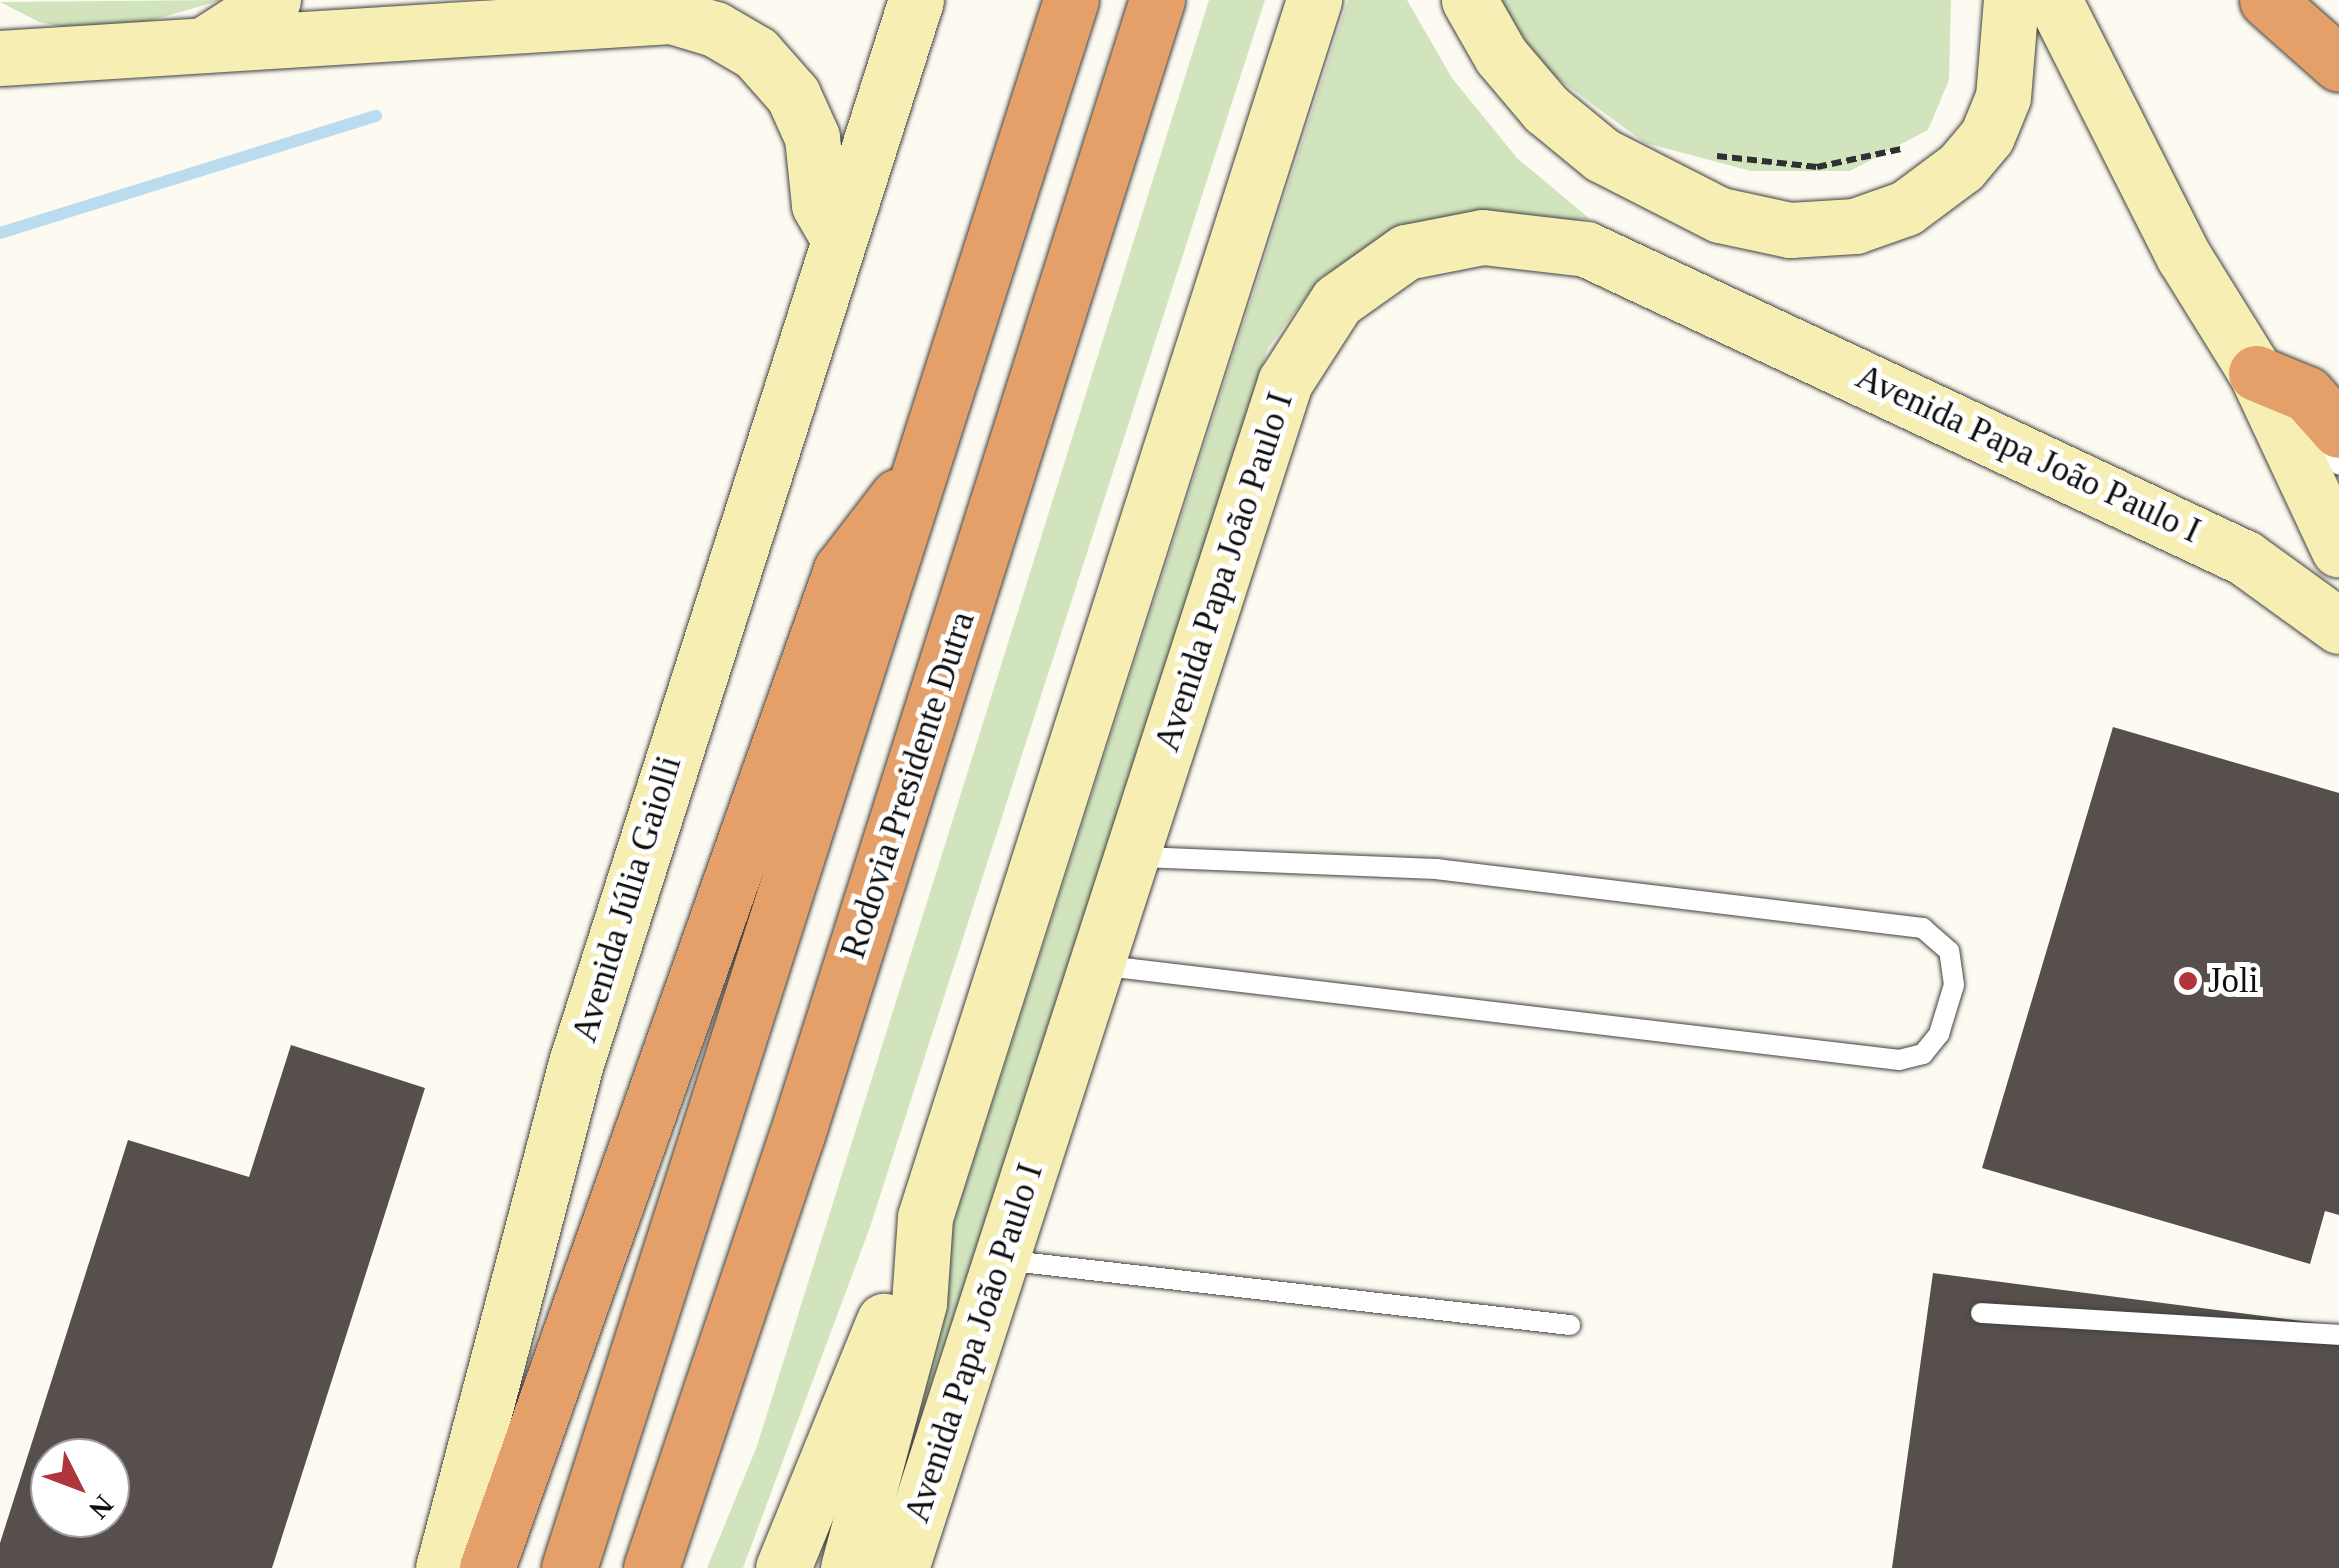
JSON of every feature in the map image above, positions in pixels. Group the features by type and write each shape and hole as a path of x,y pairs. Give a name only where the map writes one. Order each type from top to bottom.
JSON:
{"highway":[{"path":"569,1568 1071,0"},
{"name":"Rodovia Presidente Dutra","path":"651,1568 796,1138 1157,0"},
{"path":"2267,0 2339,64"},
{"path":"2256,373 2307,394 2339,430"},
{"path":"486,1568 840,570 921,466"}],"main road":[{"path":"198,49 273,0"},
{"name":"Avenida Júlia Gaiolli","path":"443,1568 582,1045 916,0"},
{"path":"784,1568 925,1217 1314,0"},
{"path":"1469,0 1501,56 1546,109 1602,155 1720,215 1790,230 1854,226 1906,208 1961,168 1988,136 2004,96 2011,0"},
{"path":"2054,0 2184,256 2256,373 2339,550"},
{"path":"0,58 198,49 672,16 715,30 756,53 793,96 812,138 819,205 840,239"},
{"name":"Avenida Papa João Paulo I","path":"902,1568 1285,382 1337,301 1406,252 1483,237 1586,249 2245,558 2339,626"},
{"path":"848,1568 919,1303 925,1217"}],"lane":[{"path":"2256,373 2339,465"},
{"path":"1096,965 1898,1060 1923,1054 1940,1034 1954,985 1949,952 1924,928 1438,869 1132,856"},
{"path":"1001,1259 1570,1325"},
{"path":"1981,1313 2339,1335"}],"path":[{"path":"1701,152 1766,166 1848,166 1918,144"}],"green space":[{"path":"222,0 101,35 39,22 0,2"},
{"path":"1209,0 1265,0 870,1227 743,1568 707,1568 757,1446"},
{"path":"1348,0 1407,0 1452,78 1517,158 1590,219 1414,224 1321,277 1268,348 884,1532 891,1417"},
{"path":"1499,0 1951,0 1949,80 1928,130 1850,171 1751,171 1645,143 1542,67"}],"building":[{"name":"Joli","path":"2113,727 2339,793 2339,1215 2325,1211 2310,1264 1982,1168"},
{"path":"291,1045 425,1088 272,1568 0,1568 0,1543 30,1449 30,1538 130,1538 130,1438 33,1438 128,1140 249,1177"},
{"path":"1933,1273 2339,1326 2339,1568 1892,1568"}],"waterway":[{"path":"0,233 376,116"}],"place":[{"name":"Joli","path":"2188,981"}]}
